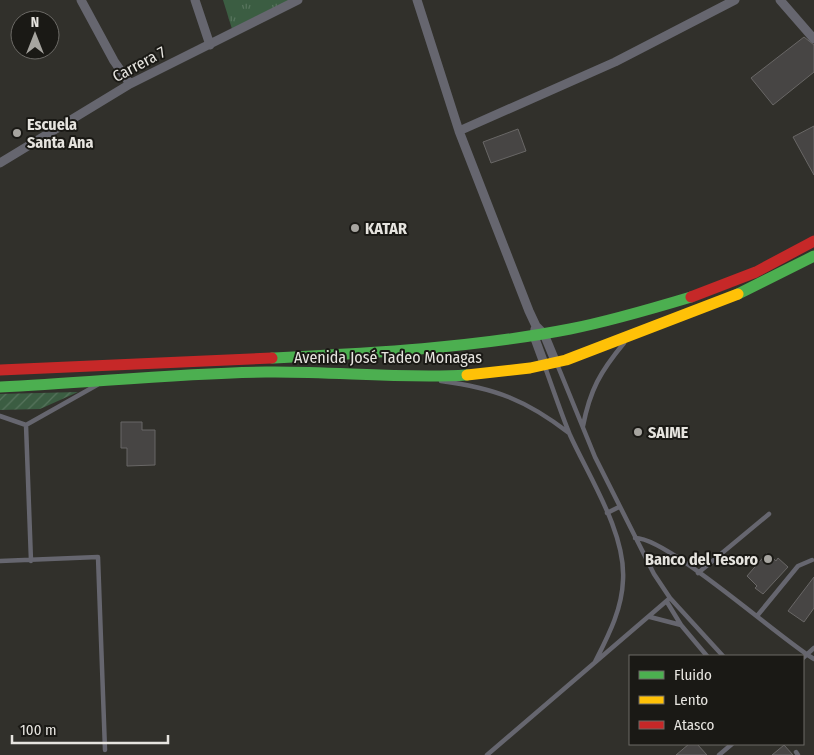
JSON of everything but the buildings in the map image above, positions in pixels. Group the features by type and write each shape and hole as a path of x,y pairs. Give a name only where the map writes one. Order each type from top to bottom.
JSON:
{"main road":[{"name":"Avenida José Tadeo Monagas","path":"0,370 382,352 606,322 674,303 718,288 814,240"},
{"name":"Avenida José Tadeo Monagas","path":"0,387 36,386 108,378 304,373 404,377 484,374 551,364 726,300 814,256"}],"street":[{"path":"80,0 114,61 130,84"},
{"path":"195,0 210,45"},
{"name":"Carrera 7","path":"0,163 130,84 298,0"},
{"path":"417,0 458,131 551,364"},
{"path":"458,131 614,62 736,0"},
{"path":"780,0 814,38"}],"lane":[{"path":"582,428 594,383 605,365 630,336"},
{"path":"551,364 619,507 681,625 706,655"},
{"path":"551,364 570,434 607,514 621,555 623,579 616,617 595,662"},
{"path":"404,377 468,385 511,396 542,412 570,434"},
{"path":"0,416 26,425 108,378"},
{"path":"26,425 31,561"},
{"path":"607,514 619,507"},
{"path":"698,573 769,514"},
{"path":"635,538 649,540 698,573 757,616 804,655"},
{"path":"0,561 98,557 105,750"},
{"path":"757,616 798,566 812,560"},
{"path":"487,755 669,600"},
{"path":"669,600 722,655"},
{"path":"650,617 681,625"},
{"path":"814,648 805,656 814,659"},
{"path":"720,755 731,745"}],"green space":[{"path":"223,0 291,0 232,29"},
{"path":"78,392 40,409 0,410 0,394"}],"traffic: fast":[{"path":"738,294 814,256"},
{"path":"272,358 421,349 496,341 570,329 691,297"},
{"path":"0,387 233,373 467,375"}],"traffic: slow":[{"path":"467,375 530,368 566,360 738,294"}],"traffic: jam":[{"path":"691,297 756,272 814,241"},
{"path":"0,370 272,358"}],"place":[{"name":"Escuela Santa Ana","path":"17,133"},
{"name":"KATAR","path":"355,228"},
{"name":"SAIME","path":"638,432"},
{"name":"Banco del Tesoro","path":"768,559"}]}
